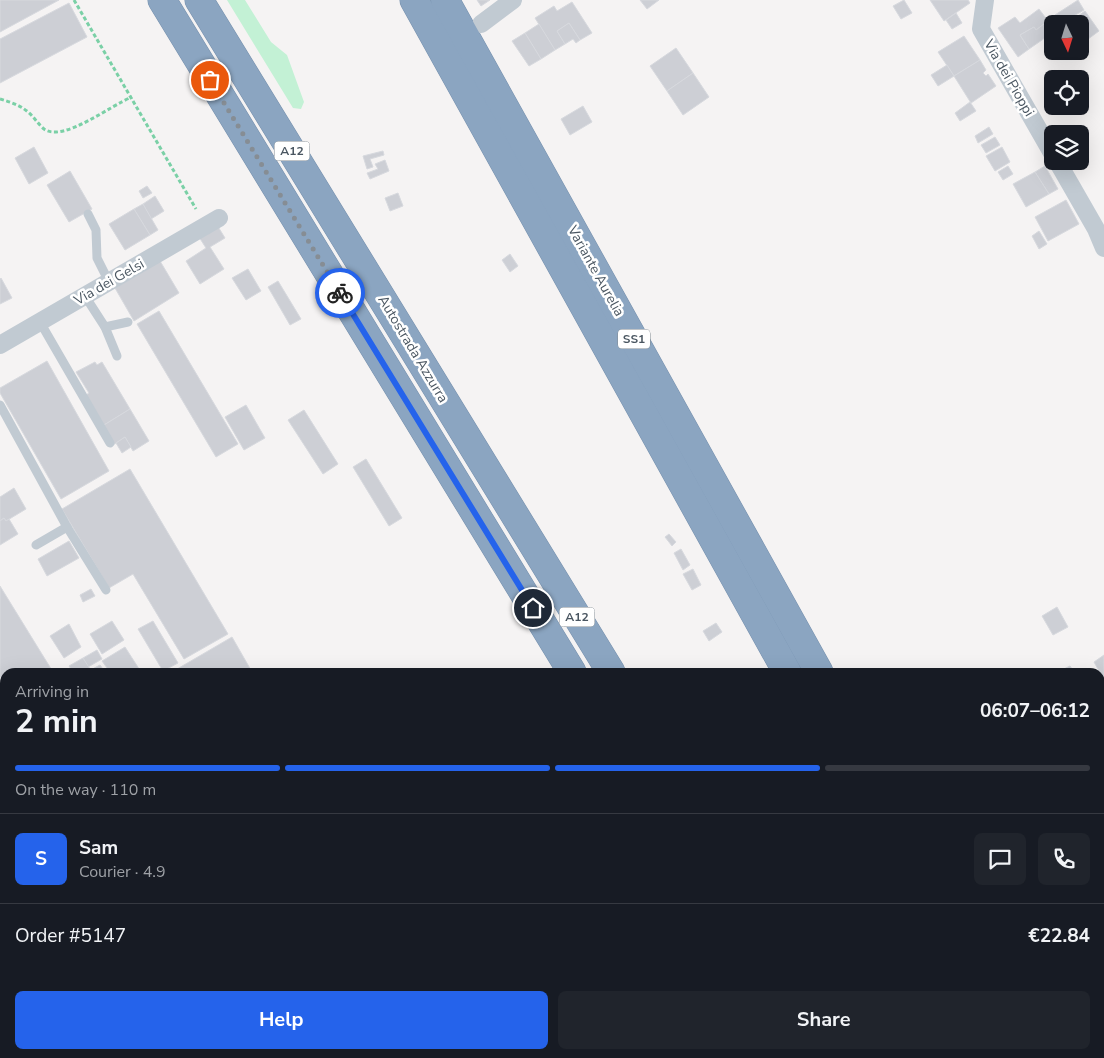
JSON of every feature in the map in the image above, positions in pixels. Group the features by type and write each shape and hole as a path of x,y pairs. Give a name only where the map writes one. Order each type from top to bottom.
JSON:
{"highway":[{"name":"A12","path":"162,0 570,668"},
{"name":"Autostrada Azzurra","path":"199,0 609,668"},
{"path":"401,0 434,38"},
{"name":"Variante Aurelia","path":"414,0 785,668"},
{"name":"Variante Aurelia","path":"446,0 817,668"}],"street":[{"path":"481,24 513,0"},
{"name":"Via dei Pioppi","path":"985,0 981,29 1044,139"},
{"path":"1062,170 1096,228 1104,248"},
{"name":"Via dei Gelsi","path":"0,345 212,222"}],"lane":[{"path":"88,214 96,230 97,258 110,282"},
{"path":"85,296 105,327 116,356"},
{"path":"40,322 110,443"},
{"path":"105,327 128,322"},
{"path":"0,405 106,590"},
{"path":"36,545 68,526"}],"path":[{"path":"74,0 132,97 212,222"},
{"path":"0,99 14,103 28,111 45,130 57,132 73,130 104,110 132,97"}],"green space":[{"path":"227,0 245,0 271,42 287,55 304,102 301,109 293,108"}],"building":[{"path":"0,0 59,0 0,32"},
{"path":"477,0 490,0 481,6"},
{"path":"640,0 659,0 647,9"},
{"path":"904,0 912,13 901,19 893,6"},
{"path":"930,0 968,0 970,3 944,21"},
{"path":"1078,0 1084,10 1075,15 1055,15"},
{"path":"572,2 592,33 580,40 569,23 557,31 565,44 555,50 535,18 554,6 557,11"},
{"path":"69,3 87,37 0,83 0,39"},
{"path":"1039,9 1044,16 1044,24 1036,30 1034,27 1020,35 1029,49 1018,57 998,28 1015,17 1020,23"},
{"path":"1085,11 1088,15 1079,15"},
{"path":"956,13 962,23 952,29 946,20"},
{"path":"1089,17 1099,31 1089,38"},
{"path":"569,23 580,40 576,43 573,39 565,44 557,31"},
{"path":"539,24 555,50 541,59 525,33"},
{"path":"1044,24 1044,39 1029,49 1020,35 1034,27 1036,30"},
{"path":"525,33 541,59 529,66 512,41"},
{"path":"964,36 980,60 954,76 938,52"},
{"path":"676,48 693,73 667,91 650,66"},
{"path":"980,60 986,70 983,73 986,76 988,74 996,86 971,103 954,76"},
{"path":"947,65 954,76 938,86 931,75"},
{"path":"693,73 709,97 683,115 667,91"},
{"path":"970,102 976,111 960,121 955,113"},
{"path":"583,106 592,122 570,135 561,119"},
{"path":"989,127 993,134 978,143 975,136"},
{"path":"995,137 1000,145 986,153 981,145"},
{"path":"34,147 48,173 29,184 15,158"},
{"path":"1002,147 1010,162 995,171 986,156"},
{"path":"383,151 384,155 370,159 373,167 367,169 363,156"},
{"path":"385,160 389,171 370,179 367,173 378,169 375,164"},
{"path":"1008,166 1013,174 1003,180 998,172"},
{"path":"1044,167 1044,170 1047,170 1058,189 1049,194 1035,172"},
{"path":"70,171 92,209 69,222 47,185"},
{"path":"1035,172 1049,194 1026,207 1013,184"},
{"path":"147,186 152,193 143,198 139,191"},
{"path":"398,193 403,206 390,211 385,198"},
{"path":"155,196 164,211 151,219 143,204"},
{"path":"1066,200 1079,224 1048,241 1035,217"},
{"path":"143,204 158,230 150,235 134,209"},
{"path":"134,209 150,235 125,250 109,224"},
{"path":"217,225 225,238 210,247 224,269 200,284 186,261 206,248 199,237"},
{"path":"1039,231 1047,244 1039,249 1032,236"},
{"path":"510,254 518,266 510,272 502,260"},
{"path":"160,261 179,293 134,321 115,288"},
{"path":"248,269 261,291 246,300 232,278"},
{"path":"0,279 12,298 0,304"},
{"path":"278,281 301,319 290,325 268,287"},
{"path":"159,311 238,444 216,457 137,324"},
{"path":"47,361 109,471 61,499 0,393 0,388"},
{"path":"95,362 97,365 102,362 130,409 104,425 86,395 89,393 76,372"},
{"path":"246,405 265,438 244,450 225,417"},
{"path":"130,409 149,441 133,451 125,437 113,445 104,425"},
{"path":"304,410 338,464 323,474 288,420"},
{"path":"125,437 131,447 122,453 116,443"},
{"path":"366,459 402,518 389,526 353,467"},
{"path":"130,469 228,634 184,659 133,574 109,588 62,509"},
{"path":"14,488 26,509 6,521 4,518 0,521 0,497"},
{"path":"4,518 6,521 9,519 18,534 0,545 0,521"},
{"path":"669,534 676,542 672,546 665,537"},
{"path":"69,541 79,558 47,576 38,559"},
{"path":"681,549 690,565 683,570 674,553"},
{"path":"693,569 701,585 692,590 683,574"},
{"path":"0,586 51,668 0,668"},
{"path":"91,589 95,596 83,602 80,595"},
{"path":"1057,607 1068,627 1053,635 1042,616"},
{"path":"112,621 124,640 102,654 90,634"},
{"path":"153,621 178,663 169,668 161,668 138,629"},
{"path":"716,623 722,632 709,641 703,631"},
{"path":"69,624 81,647 64,658 50,636"},
{"path":"232,637 250,668 179,668"},
{"path":"125,647 138,668 107,668 102,661"},
{"path":"97,650 102,659 88,667 83,658"},
{"path":"1104,655 1104,668 1097,668 1094,662"},
{"path":"83,658 89,668 70,668 69,666"}],"way so far":[{"path":"210,80 340,293"}],"route":[{"path":"340,293 533,608"}]}
